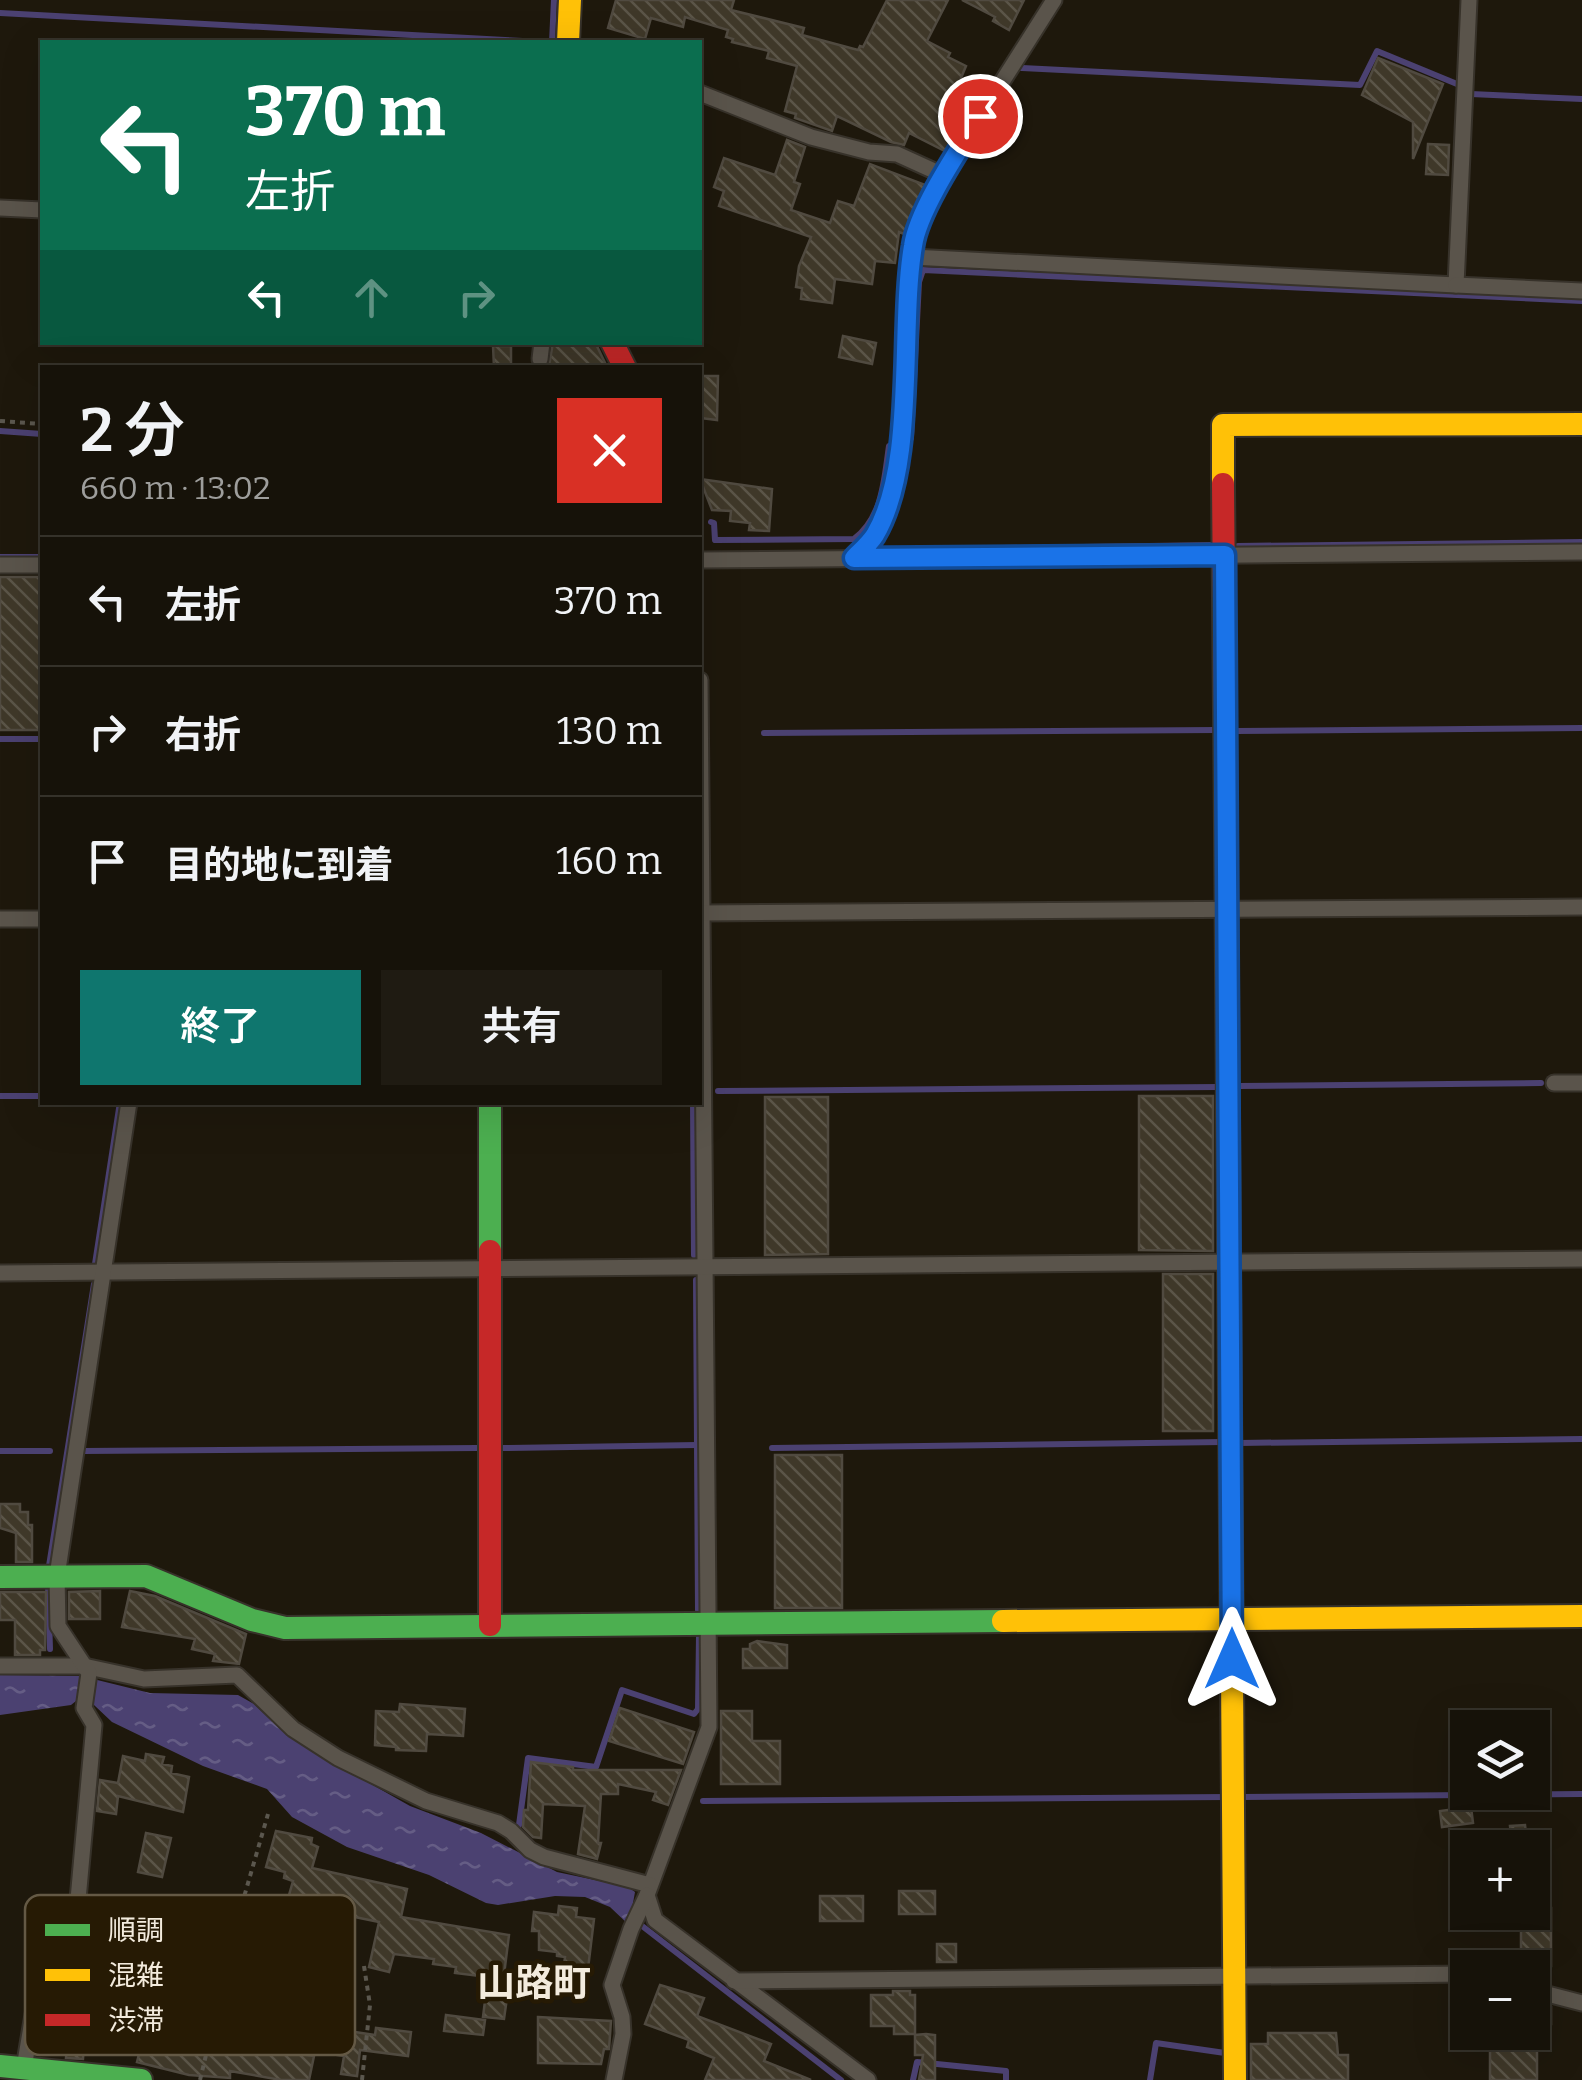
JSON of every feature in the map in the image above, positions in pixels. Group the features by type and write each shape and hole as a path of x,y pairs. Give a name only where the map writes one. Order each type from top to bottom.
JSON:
{"street":[{"path":"570,0 570,40"},
{"path":"854,558 874,536 890,497 899,447 913,242 943,175 1054,0"},
{"path":"1456,285 1469,0"},
{"path":"702,94 811,138 869,152 896,154 943,175"},
{"path":"0,208 40,210"},
{"path":"912,257 1582,291"},
{"path":"1235,2080 1223,425 1582,424"},
{"path":"702,560 1582,552"},
{"path":"0,565 40,565"},
{"path":"702,914 1582,907"},
{"path":"0,919 40,919"},
{"path":"614,2080 623,2034 612,1984 709,1727 702,1002"},
{"path":"1554,1083 1582,1082"},
{"path":"78,1895 94,1725 84,1708 87,1670 58,1626 57,1576 129,1105"},
{"path":"490,1105 490,1625"},
{"path":"0,1273 1582,1260"},
{"path":"0,1577 146,1576 270,1626 1582,1616"},
{"path":"0,1666 87,1670 144,1679 238,1674 293,1729 338,1758 426,1800 498,1823 544,1857 649,1890"},
{"path":"649,1890 655,1920 868,2080"},
{"path":"734,1980 1450,1974"},
{"path":"1550,1995 1582,2003"},
{"path":"25,2026 12,2067 141,2080"}],"path":[{"path":"0,421 40,424"},
{"path":"245,1895 268,1814"},
{"path":"362,2080 370,2004 364,1966"},
{"path":"200,2080 206,2055"}],"water":[{"path":"0,1675 81,1676 150,1693 238,1695 316,1753 410,1806 481,1833 557,1872 628,1887 635,1892 629,1925 610,1907 585,1897 486,1903 429,1875 347,1847 292,1817 267,1789 203,1766 112,1722 94,1705 76,1701 71,1705 0,1715"}],"building":[{"path":"616,0 734,0 731,10 804,28 802,35 858,50 887,0 948,0 927,41 966,66 961,78 982,90 945,151 909,133 904,145 891,142 837,116 832,131 785,111 797,66 767,58 769,51 732,42 726,37 728,30 685,17 683,27 651,18 645,39 608,28"},
{"path":"962,0 1024,0 1009,30 993,21 995,17"},
{"path":"1378,58 1443,84 1413,159 1413,122 1362,95"},
{"path":"787,140 805,147 794,182 800,184 791,210 830,223 838,201 854,206 870,164 925,185 904,234 899,232 895,263 875,261 872,284 835,279 832,303 801,299 802,288 796,287 799,266 811,237 719,206 724,191 714,187 724,158 775,175"},
{"path":"1428,144 1449,145 1448,175 1426,174"},
{"path":"843,336 876,343 872,364 839,357"},
{"path":"552,345 596,345 606,365 549,365"},
{"path":"493,346 511,346 511,365 494,365"},
{"path":"702,376 718,376 717,420 702,418"},
{"path":"702,479 772,489 769,531 749,530 750,523 730,521 731,511 712,510"},
{"path":"0,577 40,577 40,730 0,730"},
{"path":"1139,1096 1213,1096 1213,1251 1139,1250"},
{"path":"765,1097 828,1097 828,1254 765,1255"},
{"path":"1163,1274 1213,1274 1213,1431 1163,1431"},
{"path":"775,1455 842,1455 842,1608 775,1608"},
{"path":"0,1504 20,1504 20,1512 28,1512 32,1562 16,1562 16,1533 0,1528"},
{"path":"100,1591 100,1619 69,1619 69,1592"},
{"path":"130,1591 155,1596 246,1634 239,1664 213,1661 215,1654 192,1649 195,1639 122,1627"},
{"path":"0,1592 46,1592 45,1650 40,1650 40,1655 15,1655 15,1620 0,1620"},
{"path":"757,1641 787,1645 787,1668 743,1668 743,1649 750,1649 750,1644"},
{"path":"400,1704 465,1709 463,1736 427,1734 426,1751 375,1745 376,1711 399,1712"},
{"path":"620,1708 694,1732 683,1764 609,1741"},
{"path":"721,1711 752,1711 752,1741 780,1741 780,1784 721,1784"},
{"path":"146,1754 164,1757 162,1764 172,1766 171,1773 189,1777 183,1812 118,1796 116,1814 97,1811 100,1780 118,1783 123,1756 145,1761"},
{"path":"531,1762 573,1770 681,1770 668,1805 653,1800 656,1792 618,1784 618,1794 601,1794 601,1843 597,1859 578,1854 585,1806 543,1804 541,1838 533,1837 523,1827"},
{"path":"1471,1810 1473,1823 1442,1827 1440,1811"},
{"path":"1525,1825 1526,1830 1510,1830 1510,1826"},
{"path":"276,1831 312,1838 311,1844 318,1847 312,1868 407,1889 401,1917 509,1935 502,1991 508,1991 504,2019 483,2017 488,1977 455,1973 456,1967 433,1964 434,1959 394,1954 389,1972 369,1967 379,1922 355,1917 355,1895 289,1895 293,1881 284,1878 285,1872 266,1867"},
{"path":"146,1833 171,1838 162,1877 138,1872"},
{"path":"899,1891 935,1891 935,1914 899,1914"},
{"path":"820,1896 863,1896 863,1921 820,1921"},
{"path":"559,1906 577,1908 576,1917 594,1919 587,1977 563,1974 565,1957 539,1950 539,1931 532,1931 534,1912 558,1915"},
{"path":"1551,1908 1551,1966 1550,1950 1521,1950 1521,1930 1550,1930"},
{"path":"937,1944 956,1944 956,1962 937,1962"},
{"path":"660,1985 704,1998 697,2016 771,2044 764,2061 811,2080 705,2080 714,2058 687,2047 689,2040 645,2024"},
{"path":"893,1991 910,1991 910,1995 915,1995 915,2034 894,2034 894,2026 871,2026 871,1995 893,1995"},
{"path":"446,2015 485,2020 483,2035 444,2031"},
{"path":"538,2017 611,2021 609,2049 604,2049 601,2064 538,2063"},
{"path":"376,2028 411,2032 408,2056 360,2050 357,2076 341,2074 344,2056 337,2055 355,2055 355,2032 375,2035"},
{"path":"1268,2033 1336,2033 1338,2055 1348,2055 1348,2080 1251,2080 1251,2044 1268,2044"},
{"path":"915,2035 935,2035 935,2080 919,2080 923,2055 915,2055"},
{"path":"1490,2050 1537,2050 1537,2080 1490,2080"},
{"path":"139,2055 314,2056 309,2080 281,2080 230,2071 230,2078 189,2075 137,2062"}],"waterway":[{"path":"552,40 554,0"},
{"path":"0,13 505,40"},
{"path":"1022,68 1360,85 1377,51 1457,84"},
{"path":"1471,94 1582,99"},
{"path":"911,438 919,282 923,270 1582,301"},
{"path":"0,431 40,434"},
{"path":"711,522 715,540 854,539 876,509 889,446"},
{"path":"1238,546 1582,542"},
{"path":"871,550 1214,545"},
{"path":"0,557 40,557"},
{"path":"1236,731 1582,728"},
{"path":"764,733 1217,730"},
{"path":"0,739 40,739"},
{"path":"1238,1086 1541,1083"},
{"path":"718,1091 1219,1087"},
{"path":"0,1096 40,1096"},
{"path":"95,1264 120,1105"},
{"path":"693,1105 694,1255"},
{"path":"696,1280 698,1610"},
{"path":"49,1566 94,1284"},
{"path":"1239,1443 1582,1439"},
{"path":"772,1448 1223,1442"},
{"path":"503,1448 697,1445"},
{"path":"83,1451 477,1448"},
{"path":"0,1451 50,1451"},
{"path":"48,1586 50,1649"},
{"path":"519,1825 528,1758 596,1767 622,1690 694,1714 698,1709 699,1636"},
{"path":"1242,1794 1582,1794"},
{"path":"703,1801 1227,1797"},
{"path":"637,1922 841,2080"},
{"path":"1150,2080 1156,2043 1225,2053"},
{"path":"913,2080 917,2062 1006,2071 1006,2080"}],"traffic: fast":[{"path":"1226,830 1230,1401"},
{"path":"490,1105 490,1251"},
{"path":"0,1577 146,1576 252,1620 285,1628 1003,1621"},
{"path":"0,2066 141,2080"}],"traffic: slow":[{"path":"568,40 570,0"},
{"path":"1223,484 1223,425 1582,424"},
{"path":"1230,1401 1235,2080"},
{"path":"1003,1621 1582,1616"}],"traffic: jam":[{"path":"614,345 624,365"},
{"path":"1223,484 1226,830"},
{"path":"490,1251 490,1625"}],"district":[{"name":"山路町","path":"534,1983"}],"route":[{"path":"980,116 943,175 913,242 899,447 890,497 874,536 854,558 1225,555 1232,1659"}]}
